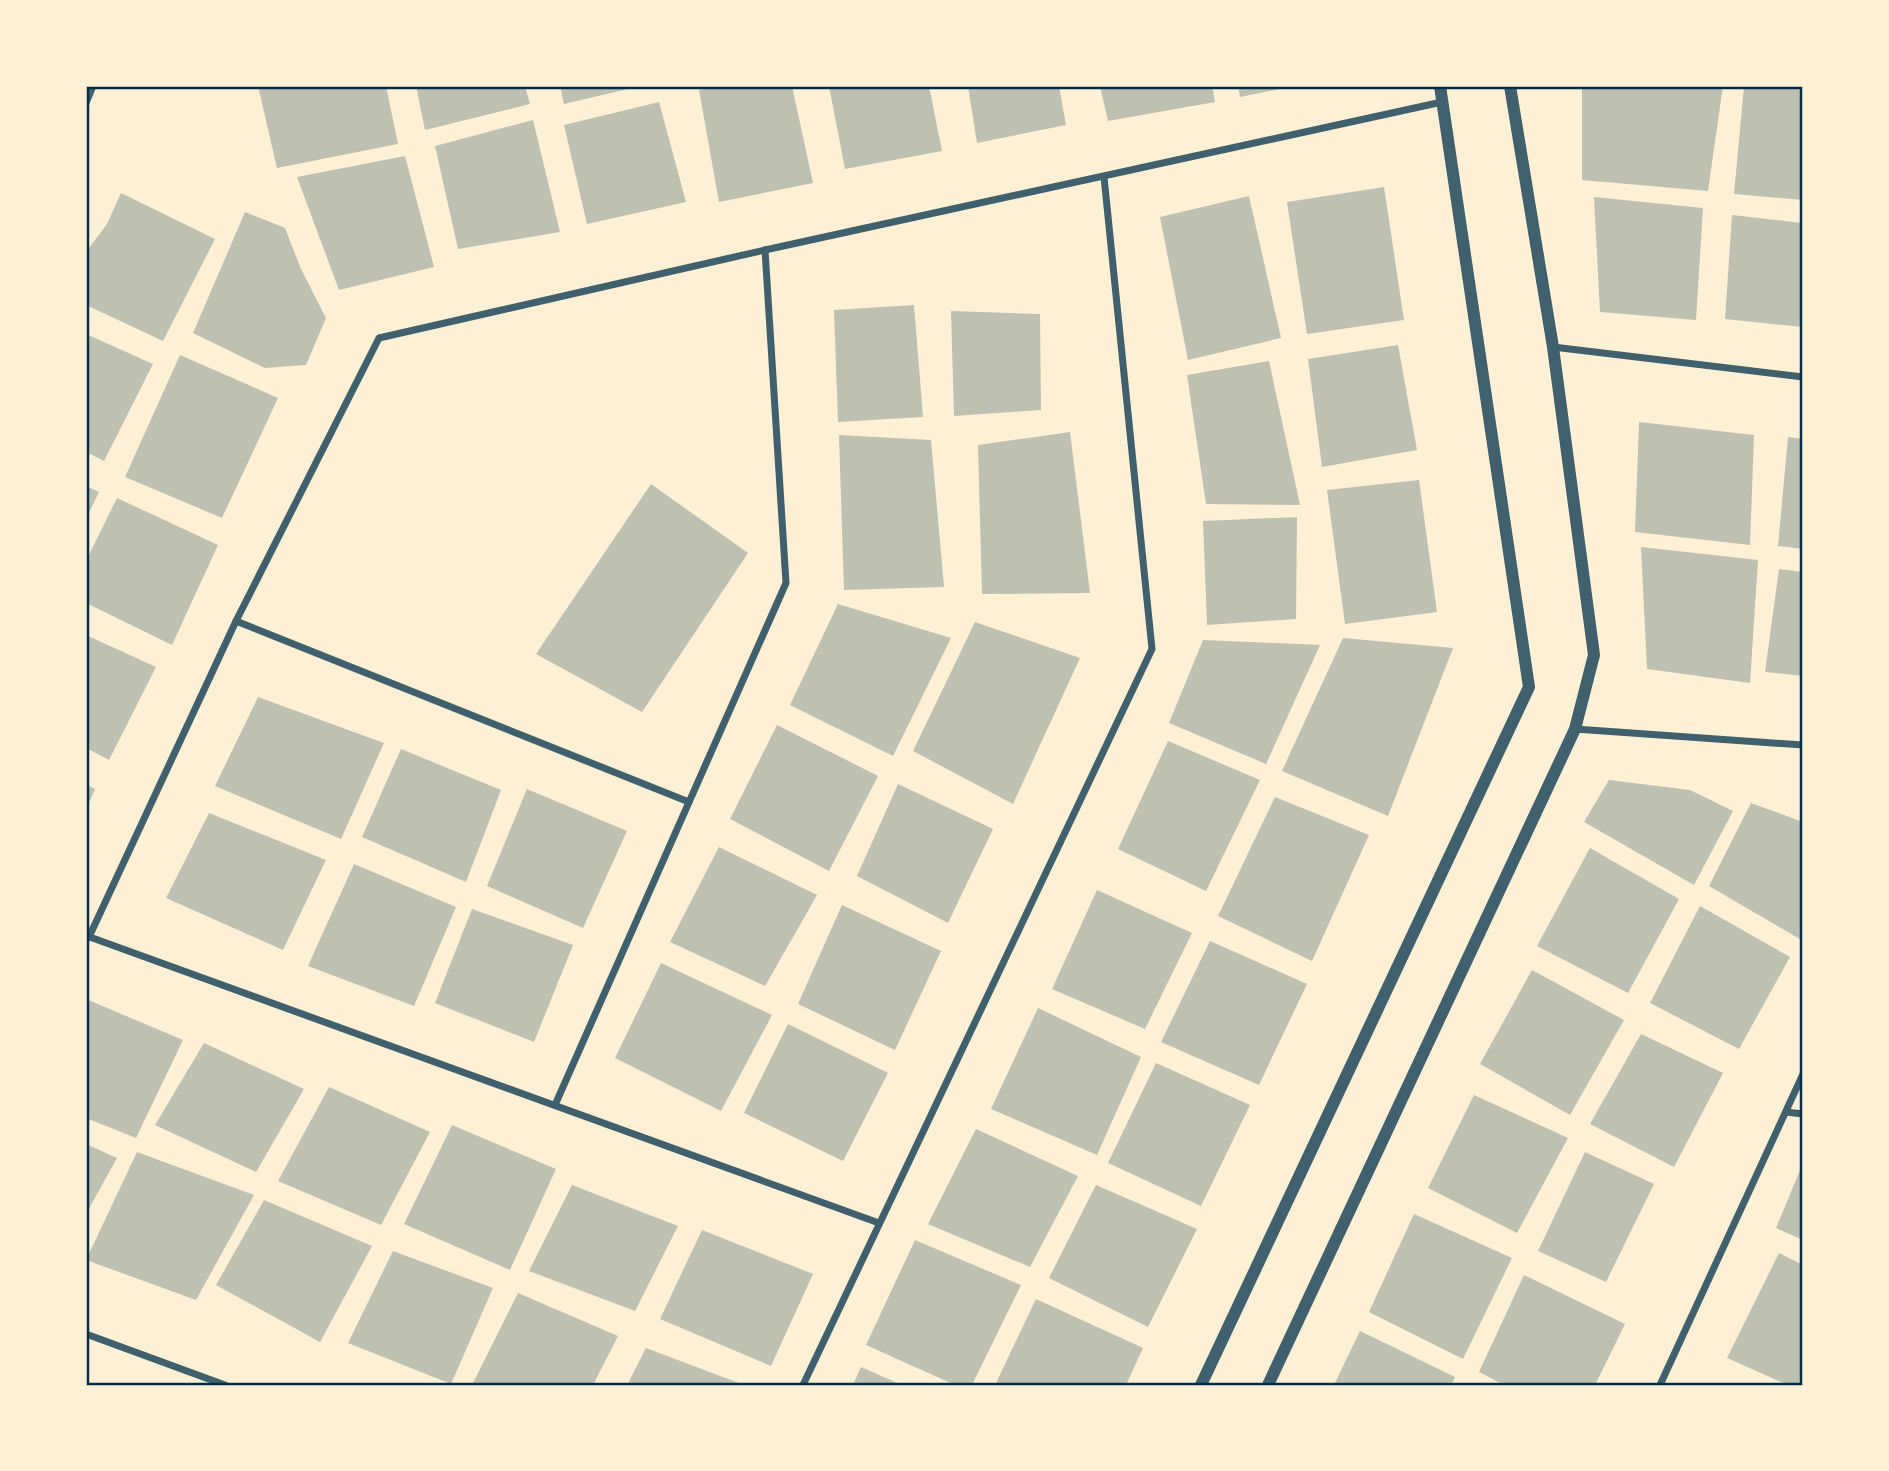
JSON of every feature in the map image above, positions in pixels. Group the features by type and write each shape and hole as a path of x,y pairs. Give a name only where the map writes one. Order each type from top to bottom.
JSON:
{"street":[{"path":"86,103 93,86"},
{"path":"1200,1385 1529,687 1440,86"},
{"path":"1268,1385 1575,729 1594,655 1553,347 1510,86"},
{"path":"880,1223 87,936 236,621 379,338 765,250 1442,102"},
{"path":"803,1385 1152,649 1104,177"},
{"path":"555,1105 786,583 765,250"},
{"path":"1553,347 1803,377"},
{"path":"236,621 689,802"},
{"path":"1575,729 1803,745"},
{"path":"1660,1385 1803,1074"},
{"path":"1786,1112 1803,1114"},
{"path":"86,1334 225,1385"}],"building":[{"path":"258,86 386,86 398,144 277,168"},
{"path":"416,86 525,86 530,104 425,130"},
{"path":"560,86 636,86 636,87 564,104"},
{"path":"715,86 792,86 813,183 719,202 699,90"},
{"path":"829,86 929,86 942,151 845,169"},
{"path":"968,86 1059,86 1066,125 977,143"},
{"path":"1100,86 1212,86 1215,102 1108,121"},
{"path":"1238,86 1289,86 1289,87 1240,97"},
{"path":"1582,86 1723,86 1708,191 1582,180"},
{"path":"1744,86 1803,88 1803,200 1734,194"},
{"path":"659,102 686,202 587,224 564,125"},
{"path":"533,120 560,232 458,249 435,146"},
{"path":"405,156 434,267 339,290 297,177"},
{"path":"1384,187 1404,320 1307,334 1287,202"},
{"path":"121,193 215,239 163,341 86,305 86,252 107,224"},
{"path":"1249,196 1281,338 1188,360 1160,217"},
{"path":"1594,197 1703,208 1696,320 1600,312"},
{"path":"245,212 285,228 301,269 326,318 306,365 265,368 193,333"},
{"path":"1732,215 1803,223 1803,327 1725,319"},
{"path":"914,305 923,417 838,422 834,310"},
{"path":"951,311 1040,314 1041,410 954,416"},
{"path":"86,334 153,364 104,461 86,452"},
{"path":"1398,345 1417,450 1322,467 1308,359"},
{"path":"180,355 278,398 222,518 125,477"},
{"path":"1269,361 1300,505 1206,504 1187,375"},
{"path":"1639,422 1754,435 1750,545 1635,532"},
{"path":"1070,432 1090,593 982,594 978,445"},
{"path":"839,435 931,440 944,587 844,590"},
{"path":"1788,437 1803,439 1803,549 1778,546"},
{"path":"1419,480 1437,612 1345,624 1327,490"},
{"path":"651,484 748,553 642,712 536,654"},
{"path":"86,486 99,492 86,519"},
{"path":"117,498 218,545 172,645 86,603 86,561"},
{"path":"1297,517 1296,619 1207,625 1203,521"},
{"path":"1641,547 1758,560 1750,683 1647,669"},
{"path":"1779,569 1803,572 1803,676 1765,672"},
{"path":"838,604 951,638 893,756 790,705"},
{"path":"975,622 1080,658 1013,804 913,751"},
{"path":"86,635 156,667 109,760 86,748"},
{"path":"1343,638 1453,648 1388,816 1282,771"},
{"path":"1203,640 1320,645 1266,764 1169,723"},
{"path":"258,697 384,743 341,839 215,786"},
{"path":"777,725 878,776 829,871 730,819"},
{"path":"1168,741 1260,780 1206,891 1118,849"},
{"path":"401,749 501,790 466,882 362,837"},
{"path":"1609,780 1690,790 1733,811 1694,885 1584,822"},
{"path":"86,784 95,789 86,809"},
{"path":"898,784 993,829 948,923 857,876"},
{"path":"527,789 627,831 583,928 487,886"},
{"path":"1275,797 1369,835 1312,961 1218,916"},
{"path":"1751,803 1803,822 1803,941 1709,886"},
{"path":"209,813 326,860 283,950 166,898"},
{"path":"719,847 817,895 765,986 670,942"},
{"path":"1590,848 1679,899 1628,993 1537,946"},
{"path":"354,864 456,907 414,1006 308,966"},
{"path":"1097,890 1192,933 1145,1029 1052,989"},
{"path":"842,905 941,951 895,1050 798,1004"},
{"path":"1700,906 1790,957 1739,1049 1650,1003"},
{"path":"472,909 573,945 534,1042 435,1003"},
{"path":"1210,941 1307,984 1259,1085 1161,1042"},
{"path":"661,963 772,1015 721,1111 615,1058"},
{"path":"1532,970 1624,1020 1570,1115 1480,1064"},
{"path":"86,999 183,1040 136,1138 86,1118"},
{"path":"1038,1008 1141,1057 1097,1155 991,1109"},
{"path":"788,1024 888,1073 843,1161 744,1113"},
{"path":"1641,1034 1723,1073 1674,1167 1590,1124"},
{"path":"204,1043 304,1089 256,1172 155,1125"},
{"path":"1156,1063 1250,1105 1201,1206 1108,1163"},
{"path":"329,1087 430,1132 381,1225 278,1181"},
{"path":"1474,1095 1568,1138 1517,1233 1428,1188"},
{"path":"452,1125 556,1169 510,1270 404,1224"},
{"path":"976,1129 1078,1176 1030,1267 928,1224"},
{"path":"86,1144 117,1158 86,1214"},
{"path":"137,1152 254,1195 196,1300 86,1260"},
{"path":"1585,1152 1654,1184 1606,1282 1538,1251"},
{"path":"1803,1163 1803,1240 1776,1228"},
{"path":"572,1185 678,1226 635,1311 529,1271"},
{"path":"1096,1185 1197,1229 1148,1327 1049,1278"},
{"path":"264,1200 372,1246 320,1342 216,1285"},
{"path":"1414,1214 1512,1258 1463,1359 1369,1312"},
{"path":"702,1230 813,1274 771,1366 660,1319"},
{"path":"915,1240 1021,1285 972,1385 955,1385 866,1345"},
{"path":"393,1251 493,1288 451,1384 348,1343"},
{"path":"1779,1253 1803,1265 1803,1385 1788,1385 1727,1358"},
{"path":"1524,1275 1625,1324 1595,1385 1504,1385 1479,1372"},
{"path":"518,1293 618,1336 593,1385 472,1385"},
{"path":"1036,1299 1143,1348 1126,1385 995,1385"},
{"path":"1360,1331 1455,1377 1451,1385 1334,1385"},
{"path":"646,1348 744,1385 627,1385"},
{"path":"861,1367 902,1385 853,1385"}]}
